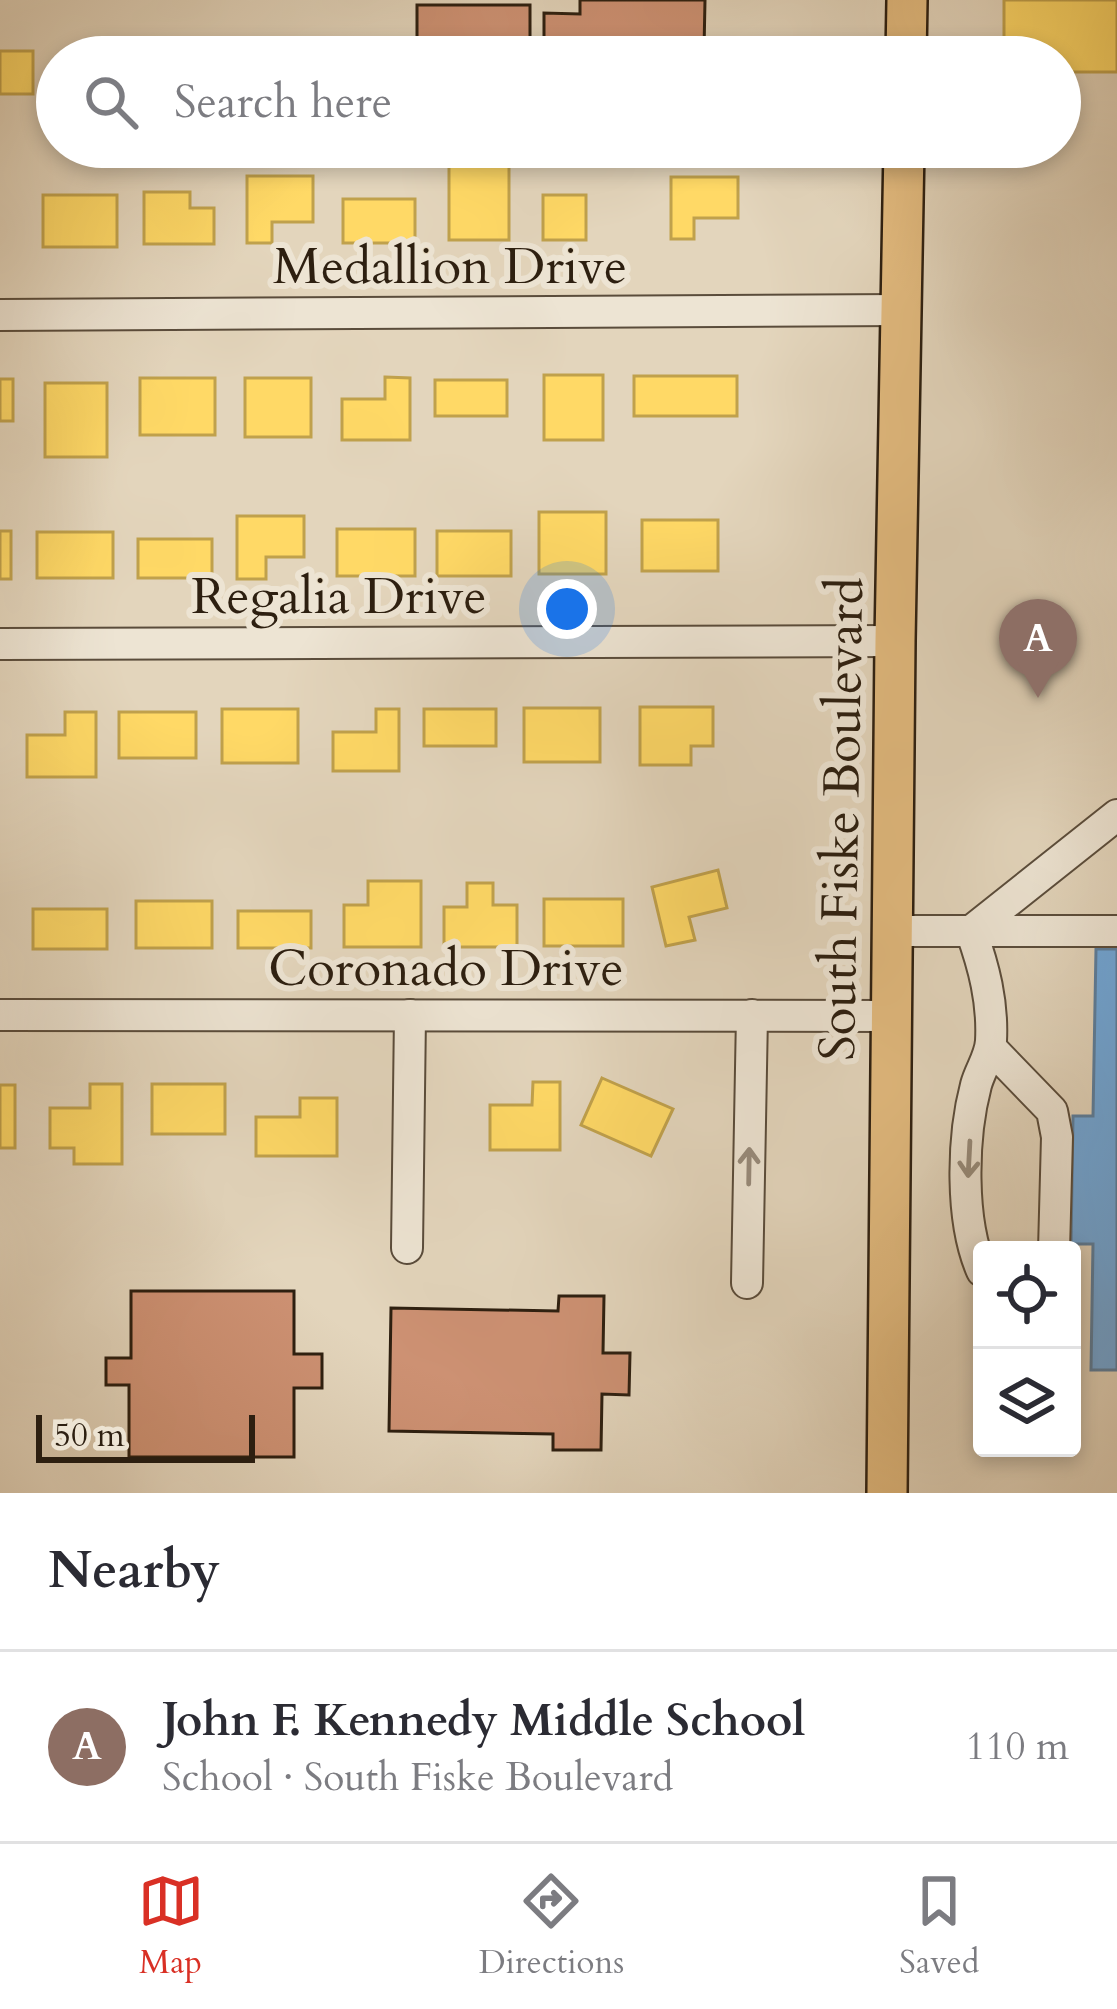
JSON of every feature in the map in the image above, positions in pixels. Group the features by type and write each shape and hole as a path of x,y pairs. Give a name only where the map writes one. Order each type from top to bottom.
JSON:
{"main road":[{"path":"906,36 907,0"},
{"name":"South Fiske Boulevard","path":"887,1493 904,168"}],"street":[{"name":"Medallion Drive","path":"0,315 902,310"},
{"name":"Regalia Drive","path":"0,644 895,641"},
{"path":"971,931 1117,815"},
{"path":"892,931 1117,931"},
{"path":"971,931 987,978 991,1048 976,1086 966,1218 973,1241"},
{"name":"Coronado Drive","path":"0,1015 892,1016"},
{"path":"407,1248 410,1016"},
{"path":"747,1283 752,1016"},
{"path":"991,1048 1052,1111 1057,1137 1054,1241"}],"building: Homes":[{"path":"1004,0 1117,0 1117,72 1081,72 1081,36 1004,36"},
{"path":"0,51 33,51 33,94 0,94"},
{"path":"449,168 509,168 509,240 449,240"},
{"path":"247,176 313,176 313,222 272,222 272,243 247,243"},
{"path":"671,177 738,177 738,218 694,218 694,239 671,239"},
{"path":"144,192 190,192 190,208 214,208 214,244 144,244"},
{"path":"43,195 117,195 117,247 43,247"},
{"path":"543,195 586,195 586,240 543,240"},
{"path":"343,199 415,199 415,243 343,243"},
{"path":"544,375 603,375 603,440 544,440"},
{"path":"634,376 737,376 737,416 634,416"},
{"path":"385,377 410,378 410,440 342,440 342,399 385,399"},
{"path":"140,378 215,378 215,435 140,435"},
{"path":"245,378 311,378 311,437 245,437"},
{"path":"0,379 13,379 13,421 0,421"},
{"path":"435,380 507,380 507,416 435,416"},
{"path":"45,383 107,383 107,457 45,457"},
{"path":"539,512 606,512 606,574 539,574"},
{"path":"237,516 304,516 304,557 266,557 266,579 237,579"},
{"path":"642,520 718,520 718,571 642,571"},
{"path":"337,529 415,529 415,576 337,576"},
{"path":"0,531 11,531 11,579 0,579"},
{"path":"437,531 511,531 511,576 437,576"},
{"path":"37,532 113,532 113,578 37,578"},
{"path":"138,539 212,539 212,578 138,578"},
{"path":"640,707 713,707 713,746 691,746 691,765 640,765"},
{"path":"524,708 600,708 600,762 524,762"},
{"path":"222,709 298,709 298,763 222,763"},
{"path":"376,709 399,709 399,771 333,771 333,732 376,732"},
{"path":"424,709 496,709 496,746 424,746"},
{"path":"65,712 96,712 96,777 27,777 27,735 65,735"},
{"path":"119,712 196,712 196,758 119,758"},
{"path":"718,870 727,908 689,917 695,940 666,946 652,887"},
{"path":"368,881 421,881 421,947 344,947 344,905 368,905"},
{"path":"467,883 493,883 493,905 517,905 517,947 444,947 444,907 467,907"},
{"path":"544,899 623,899 623,946 544,946"},
{"path":"136,901 212,901 212,948 136,948"},
{"path":"33,909 107,909 107,949 33,949"},
{"path":"238,911 311,911 311,948 238,948"},
{"path":"602,1078 673,1109 651,1156 581,1125"},
{"path":"533,1082 560,1082 560,1150 490,1150 490,1105 532,1105"},
{"path":"90,1084 122,1084 122,1164 74,1164 74,1148 50,1148 50,1108 90,1108"},
{"path":"152,1084 225,1084 225,1134 152,1134"},
{"path":"0,1085 15,1085 15,1148 0,1148"},
{"path":"300,1098 337,1098 337,1156 256,1156 256,1117 300,1117"}],"building: Schools":[{"path":"1096,949 1117,949 1117,1370 1091,1370 1093,1244 1071,1241 1073,1116 1093,1116"}],"building: Other":[{"path":"580,0 705,0 704,36 544,36 544,13 580,14"},
{"path":"417,5 530,5 530,36 417,36"},
{"path":"131,1291 294,1291 294,1354 322,1354 322,1388 294,1388 294,1457 129,1457 129,1385 106,1385 106,1358 131,1358"},
{"path":"559,1296 604,1296 603,1353 630,1353 629,1395 602,1394 601,1450 553,1450 553,1434 389,1431 391,1308 558,1311"}],"place":[{"name":"John F. Kennedy Middle School","path":"1038,698"}]}
